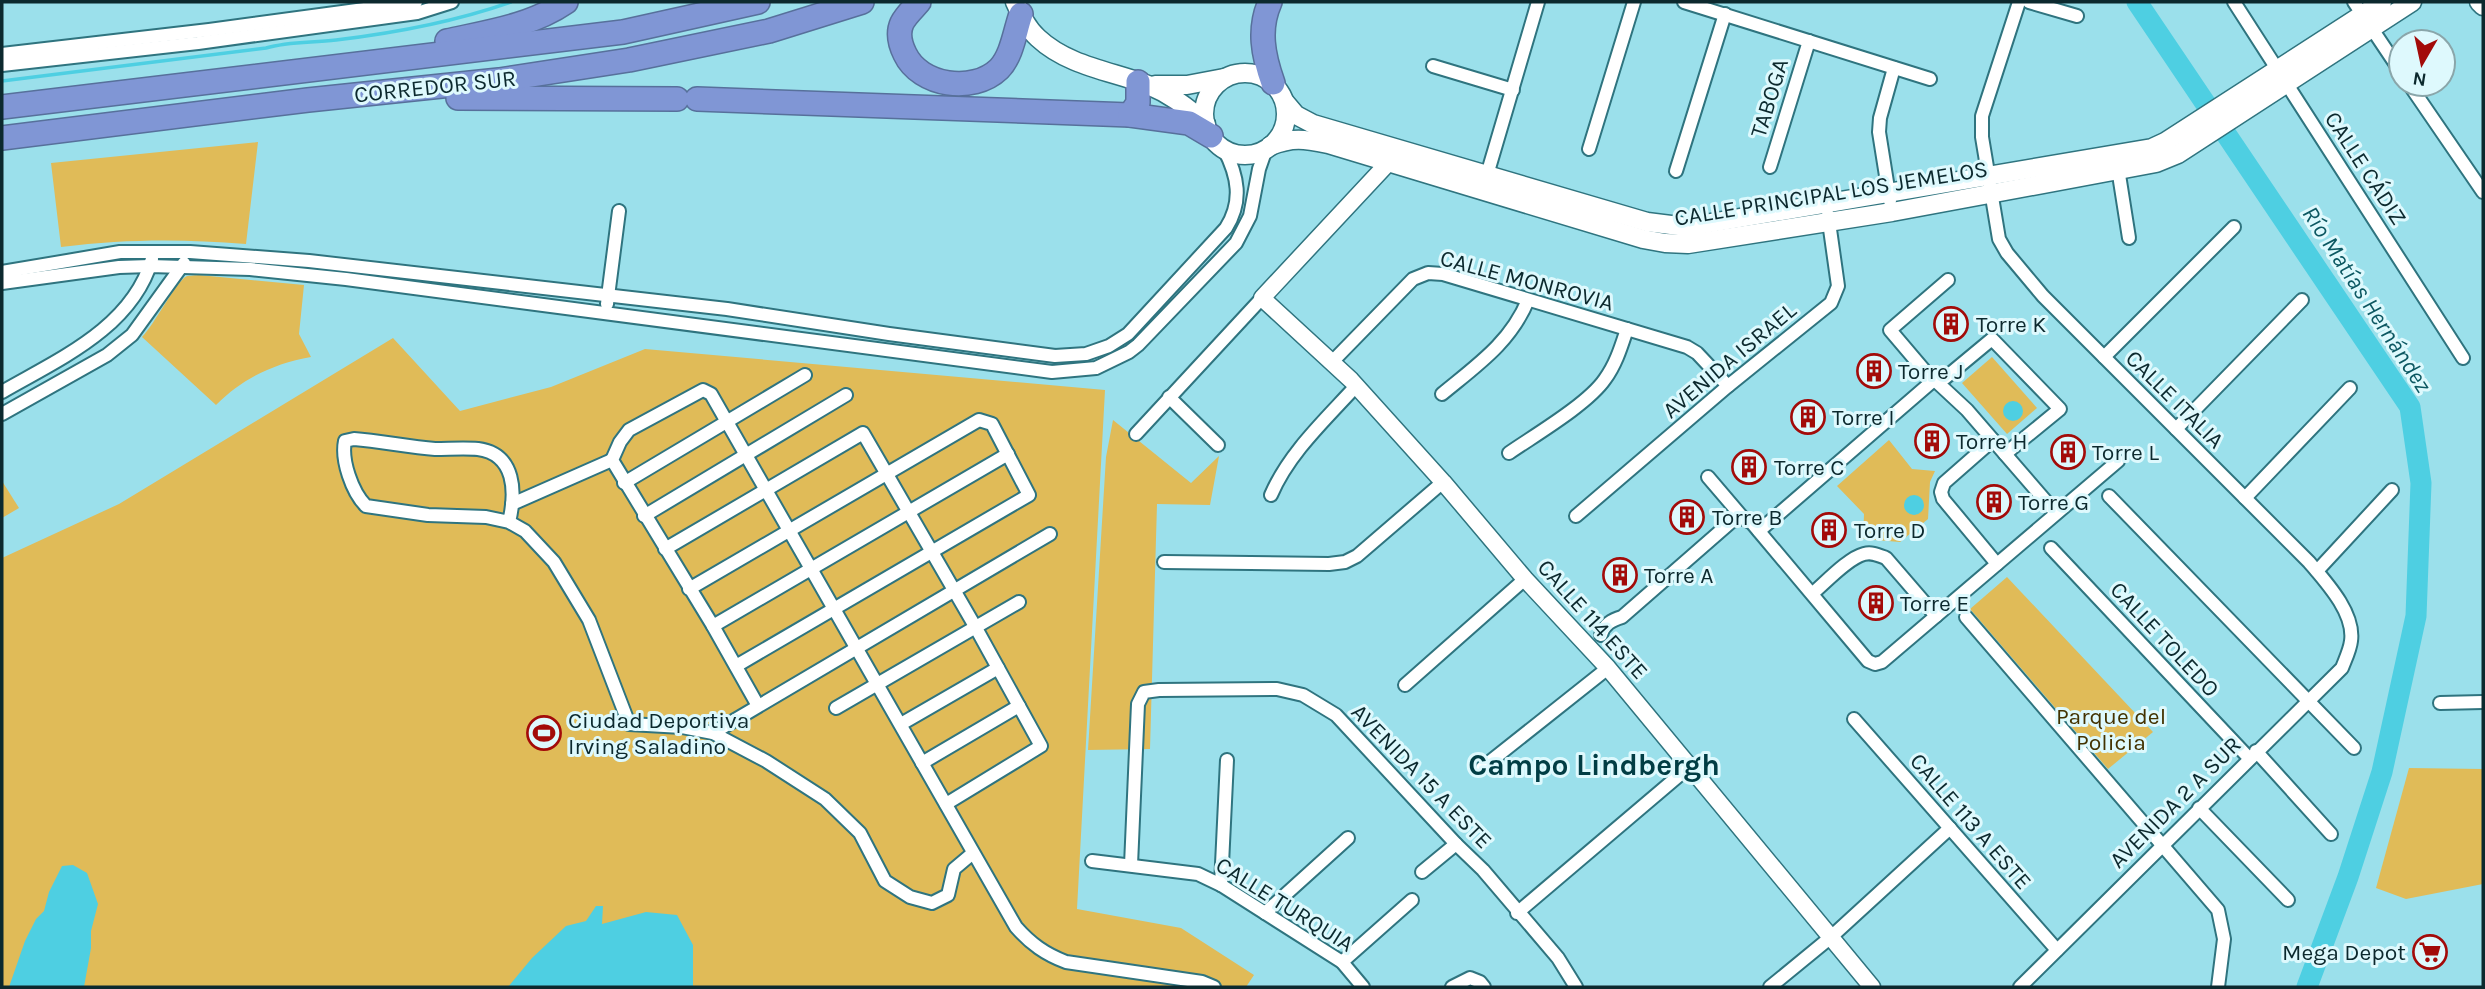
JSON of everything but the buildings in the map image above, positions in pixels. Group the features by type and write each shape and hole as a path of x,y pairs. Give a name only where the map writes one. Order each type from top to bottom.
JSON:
{"highway":[{"path":"332,66 507,28 537,18 566,2"},
{"name":"CORREDOR SUR","path":"2,107 623,32 758,2"},
{"name":"CORREDOR SUR","path":"2,138 307,100 499,80 629,60 769,31 862,2"},
{"path":"919,2 902,23 899,40 909,64 918,72 939,82 980,82 1001,67 1010,49 1018,8"},
{"path":"1270,2 1262,31 1263,52 1279,92"},
{"path":"1130,115 1138,103 1143,83"},
{"path":"307,100 508,97 687,99 1130,115 1189,123 1214,136"}],"main road":[{"path":"2362,15 2382,2"},
{"path":"2362,15 2412,2"},
{"path":"2479,2 2483,6"},
{"path":"1018,8 1037,38 1052,49 1072,60 1143,83 1179,101 1232,152 1249,154 1268,148 1279,138 1284,127 1286,114 1279,92 1264,77 1245,72 1187,85 1143,83"},
{"name":"CALLE PRINCIPAL LOS JEMELOS","path":"1279,92 1296,115 1303,119 1362,138 1467,186 1665,243 1688,244 1827,213 1889,193 1988,184 2118,162 2152,148 2171,148 2281,76 2362,15"},
{"path":"1214,136 1206,103 1210,92 1226,77"},
{"name":"CALLE PRINCIPAL LOS JEMELOS","path":"1268,148 1287,139 1308,140 1389,162 1487,175 1667,226 1687,227 1827,213 1892,212 1988,184"},
{"path":"1467,186 1487,175 1500,196"}],"street":[{"path":"2,54 416,2"},
{"path":"2,65 198,43 416,13 452,2"},
{"path":"1487,175 1538,2"},
{"path":"1589,149 1634,2"},
{"path":"1684,2 1930,79"},
{"name":"CALLE ITALIA","path":"2019,2 1982,116 1988,184 1999,239 2007,253 2043,296 2335,592 2351,629 2351,642"},
{"path":"2029,2 2077,16"},
{"name":"CALLE CÁDIZ","path":"2234,2 2463,358"},
{"path":"1676,171 1725,15"},
{"path":"2362,15 2387,52"},
{"name":"TABOGA","path":"1770,167 1809,41"},
{"path":"1433,66 1514,90"},
{"path":"1892,212 1879,132 1880,118 1894,68"},
{"path":"2419,98 2483,192"},
{"path":"2,272 121,252 190,252 309,261 739,310 888,334 1055,356 1086,354 1109,346 1128,334 1226,228 1236,209 1238,188 1234,168 1214,136"},
{"path":"1136,434 1389,162 1391,159 1387,152 1362,138"},
{"path":"2,282 119,267 250,269 606,312 1052,372 1096,368 1138,345 1236,243 1250,216 1259,169 1268,148"},
{"path":"2118,162 2129,238"},
{"path":"606,312 619,211"},
{"name":"AVENIDA ISRAEL","path":"1576,516 1728,386 1831,303 1839,286 1827,213"},
{"path":"2104,357 2234,227"},
{"path":"2,392 106,329 132,300 150,266 154,251"},
{"path":"2,414 115,348 132,335 190,252"},
{"name":"CALLE MONROVIA","path":"1332,362 1413,279 1428,273 1443,274 1687,347 1698,353 1728,386"},
{"path":"1948,280 1890,330 1967,410 2056,513"},
{"name":"CALLE 114 ESTE","path":"1262,298 1356,386 1443,482 1525,579 1594,640 1608,668 1872,987"},
{"path":"1442,394 1501,345 1519,322 1528,300"},
{"path":"2176,429 2302,300"},
{"path":"736,329 739,310"},
{"path":"1509,453 1591,395 1604,381 1616,361 1627,329"},
{"path":"1759,531 1935,379 1945,378 1992,339 2060,409 2005,454"},
{"path":"624,482 805,374"},
{"path":"1271,495 1279,477 1295,454 1356,386"},
{"path":"2245,498 2350,388"},
{"path":"512,504 612,460 629,430 698,391 704,390 711,394 1016,928 1030,943 1046,954 1066,962 1202,982 1214,987"},
{"path":"644,516 846,395"},
{"path":"1169,397 1218,445"},
{"path":"690,589 979,420 992,424 1029,495 736,666"},
{"path":"665,549 863,433 1041,746 946,804"},
{"path":"509,522 513,485 510,474 495,454 478,449 432,449 348,438 345,441 343,448 351,480 356,493 366,506 428,515 458,514 509,522 525,531 549,557 589,620 629,724 682,727 712,733 766,761 825,799 860,834 885,881 910,897 932,904 948,895 954,869 974,853"},
{"path":"1993,440 1944,483 1941,492 1943,499 1997,564"},
{"path":"713,626 1008,454"},
{"path":"612,460 757,704"},
{"path":"1708,477 1743,518 1759,531 1868,661 1875,664 1882,662 2118,461"},
{"path":"1164,562 1345,562 1357,556 1443,482"},
{"path":"2317,572 2392,490"},
{"path":"2109,496 2354,748"},
{"path":"1594,640 1609,634 1620,625 1622,617 1732,521 1743,518"},
{"path":"712,733 757,704 1050,534"},
{"name":"CALLE TOLEDO","path":"2051,548 2331,834"},
{"path":"1812,593 1856,557 1875,553 1886,558 1936,616"},
{"path":"1405,684 1525,579"},
{"path":"836,708 1019,602"},
{"path":"1966,617 2218,909 2224,939 2218,987"},
{"name":"AVENIDA 2 A SUR","path":"2020,987 2342,668 2351,642"},
{"path":"901,724 998,668"},
{"path":"1482,768 1608,668"},
{"name":"AVENIDA 15 A ESTE","path":"1131,865 1138,704 1144,692 1277,689 1303,695 1336,715 1483,870 1558,958 1576,987"},
{"path":"2440,703 2483,702"},
{"path":"922,763 1019,706"},
{"name":"CALLE 113 A ESTE","path":"1854,719 2057,950"},
{"path":"1221,885 1227,760"},
{"path":"1517,913 1689,767"},
{"path":"2199,808 2288,900"},
{"path":"1770,987 1830,937 1950,828"},
{"path":"1265,913 1348,838"},
{"path":"1422,872 1456,844"},
{"name":"CALLE TURQUIA","path":"1092,861 1198,874 1221,885 1342,962 1363,987"},
{"path":"1342,962 1412,900"},
{"path":"1452,987 1470,978 1484,987"}],"green space":[{"path":"258,142 246,244 154,241 61,247 51,163"},
{"path":"187,276 304,285 299,334 311,357 259,374 237,387 216,405 142,337 182,280"},
{"name":"Ciudad Deportiva Irving Saladino","path":"393,338 460,411 551,387 645,349 1105,390 1077,909 1181,928 1254,975 1246,987 2,987 2,558 119,504"},
{"path":"1992,357 2037,408 2007,434 1962,383"},
{"path":"1113,420 1191,483 1219,456 1210,505 1157,504 1150,749 1088,750 1106,457"},
{"path":"1889,440 1912,469 1935,471 1930,482 1928,519 1900,542 1863,539 1864,514 1837,486"},
{"path":"2,481 19,508 2,518"},
{"name":"Parque del Policia","path":"2007,577 2153,732 2108,769 1970,609"},
{"path":"2409,768 2483,769 2483,884 2406,899 2376,888"}],"water":[{"path":"2013,401 2020,404 2023,411 2020,418 2013,421 2006,418 2003,411 2006,404"},
{"path":"1914,495 1921,498 1924,505 1921,512 1914,515 1907,512 1904,505 1907,498"},
{"path":"73,865 87,873 98,904 91,931 91,948 84,987 9,987 25,941 36,919 44,911 49,892 62,866"},
{"path":"596,906 603,906 602,924 646,912 677,915 693,945 693,987 508,987 532,958 566,926 586,921"}],"waterway":[{"path":"2,81 380,34 446,21 511,2"},
{"name":"Río Matías Hernández","path":"2137,2 2410,407 2421,483 2416,616 2382,772 2348,877 2307,987"}],"place":[{"name":"Torre K","path":"1951,324"},
{"name":"Torre J","path":"1874,371"},
{"name":"Torre I","path":"1808,417"},
{"name":"Torre H","path":"1932,441"},
{"name":"Torre L","path":"2068,452"},
{"name":"Torre C","path":"1749,467"},
{"name":"Torre G","path":"1994,502"},
{"name":"Torre B","path":"1687,517"},
{"name":"Torre D","path":"1829,530"},
{"name":"Torre A","path":"1620,575"},
{"name":"Torre E","path":"1876,603"},
{"name":"Ciudad Deportiva Irving Saladino","path":"544,733"},
{"name":"Mega Depot","path":"2430,952"}],"district":[{"name":"Campo Lindbergh","path":"1594,765"}]}
